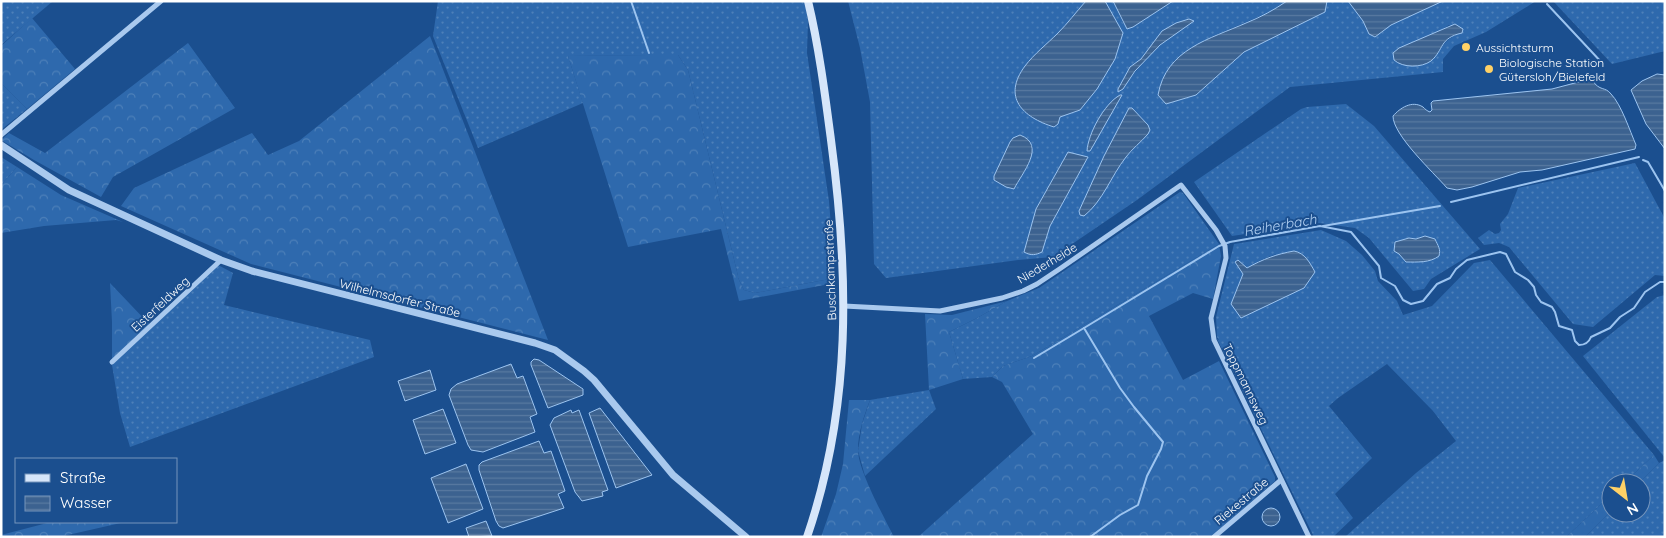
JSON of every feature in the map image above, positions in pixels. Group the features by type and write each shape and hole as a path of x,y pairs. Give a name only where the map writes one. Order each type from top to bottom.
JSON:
{"main road":[{"name":"Buschkampstraße","path":"806,537 820,495 831,447 841,379 844,306 842,243 836,178 826,103 808,1"}],"street":[{"path":"1,135 161,1"},
{"name":"Wilhelmsdorfer Straße","path":"1,145 48,178 69,190 252,272 535,342 554,350 573,361 594,380 681,483 746,537"},
{"name":"Niederheide","path":"844,306 940,311 1002,298 1023,291 1061,268 1181,185"},
{"name":"Toppmannsweg","path":"1181,185 1222,238 1225,246 1226,258 1212,318 1214,340 1309,537"},
{"name":"Eisterfeldweg","path":"112,362 222,260"},
{"name":"Riekestraße","path":"1214,537 1281,480"}],"green space":[{"path":"1,1 53,1 1,45"},
{"path":"438,1 805,1 808,21 807,53 829,201 835,278 755,293 744,290 739,280 688,70 678,55 568,56 583,103 478,148 433,36"},
{"path":"848,1 1086,1 1060,31 1058,124 1060,117 1080,110 1097,89 1115,59 1123,33 1105,1 1113,1 1123,23 1133,27 1173,1 1287,1 1270,12 1211,37 1181,55 1173,62 1166,104 1196,95 1244,52 1325,12 1327,1 1348,1 1363,21 1369,34 1375,37 1391,25 1443,1 1536,1 1486,32 1454,46 1443,59 1443,72 1290,87 1137,200 1053,257 886,278 874,264 870,102 860,48","holes":["1189,25 1160,45 1137,70 1123,89 1120,85 1130,67 1141,59 1156,39","1449,25 1462,33 1448,40 1432,59 1420,65 1443,29","1121,95 1093,146 1087,151 1095,127","1132,108 1148,125 1148,134 1125,158 1102,195 1088,213","1010,142 1033,146 1030,161 1014,189 1010,189 1001,162","1079,155 1088,157 1050,226 1042,251 1036,209 1065,157"]},
{"path":"1553,1 1665,1 1665,51 1612,64"},
{"path":"32,18 75,69 27,109 1,83 1,46"},
{"path":"430,36 548,340 251,264 121,206 134,188 252,133 268,155 299,141"},
{"path":"188,43 235,108 113,177 101,197 1,140 9,133 45,153"},
{"path":"678,55 688,70 739,280 744,290 755,293 835,278 835,283 739,301 721,229 628,247 568,56"},
{"path":"1,83 27,109 1,130"},
{"path":"1346,104 1374,126 1480,249 1431,279 1424,289 1413,291 1369,238 1355,228 1319,223 1232,236 1194,182 1301,109"},
{"path":"1,157 17,167 1,185"},
{"path":"1635,163 1665,219 1665,276 1655,275 1593,327 1573,324 1509,247 1499,243 1484,245 1478,238 1489,230 1495,234 1499,233 1501,230 1500,224 1508,214 1518,188"},
{"path":"17,167 61,195 123,222 116,220 44,226 1,233 1,185"},
{"path":"1180,192 1183,193 1219,244 1032,356 1003,366 992,377 963,379 949,332 1007,301 1039,288"},
{"path":"1321,230 1346,241 1362,255 1375,271 1378,281 1397,301 1403,315 1432,306 1474,263 1490,260 1654,455 1635,473 1601,473 1601,504 1566,537 1345,537 1416,473 1456,441 1433,411 1387,364 1329,406 1372,458 1335,494 1353,518 1333,537 1314,537 1217,339 1219,340 1217,337 1216,317 1234,244","holes":["1276,254 1231,304 1243,274 1235,262 1238,260 1247,268"]},
{"path":"1219,244 1221,256 1213,299 1193,293 1149,316 1183,380 1219,361 1275,477 1275,481 1210,537 918,537 1033,434 1002,382 992,377 1003,366 1032,356"},
{"path":"218,265 233,273 224,305 370,340 374,357 130,447 120,413 112,365"},
{"path":"110,283 149,324 112,359 112,322"},
{"path":"1665,295 1665,458 1583,356 1657,297"},
{"path":"1007,301 949,332 963,379 929,390 925,314 952,315"},
{"path":"929,390 936,409 865,476 858,451 862,424 870,400"},
{"path":"849,400 870,400 859,437 859,459 872,494 894,537 821,537 836,494 843,464"},
{"path":"1654,455 1659,463 1649,473 1635,473"},
{"path":"1665,460 1665,537 1585,537 1601,521 1601,523 1651,523 1651,473 1649,473"},
{"path":"1601,504 1601,521 1585,537 1566,537"},
{"path":"47,523 121,523 59,537 1,537 1,535"}],"water":[{"path":"1086,1 1105,1 1123,33 1115,59 1097,89 1080,110 1060,117 1058,124 1054,127 1033,118 1025,111 1019,104 1015,87 1018,77 1025,66 1062,29"},
{"path":"1113,1 1173,1 1127,29"},
{"path":"1287,1 1327,1 1325,12 1244,52 1196,95 1166,104 1158,95 1163,79 1170,67 1180,56 1204,41 1257,18"},
{"path":"1348,1 1443,1 1391,25 1375,37 1369,34 1363,21"},
{"path":"1189,19 1194,21 1160,45 1135,71 1123,89 1118,92 1130,67 1141,59 1162,31 1176,23"},
{"path":"1455,24 1463,29 1462,33 1449,38 1431,61 1422,65 1412,66 1402,65 1394,60 1393,53 1399,48"},
{"path":"1657,74 1665,75 1665,149 1646,124 1631,90 1642,81"},
{"path":"1590,79 1598,86 1607,90 1615,98 1636,145 1635,149 1542,170 1520,172 1457,190 1447,188 1406,143 1399,133 1393,116 1399,110 1415,104 1430,112 1433,101 1552,89"},
{"path":"1122,95 1093,146 1090,151 1087,151 1090,136 1098,120 1108,105"},
{"path":"1129,108 1132,108 1148,125 1150,130 1126,157 1091,210 1084,216 1080,215 1079,211 1104,156"},
{"path":"1020,135 1032,145 1032,152 1027,168 1014,189 994,180 994,176 1010,142 1013,138"},
{"path":"1068,152 1088,157 1050,226 1042,252 1033,255 1024,252 1036,209"},
{"path":"1425,236 1435,239 1439,249 1439,256 1432,260 1406,262 1394,251 1395,242"},
{"path":"1294,251 1304,256 1315,272 1304,288 1241,318 1231,304 1243,274 1235,262 1238,260 1247,268 1270,257"},
{"path":"534,359 539,360 583,389 583,395 548,408 531,365"},
{"path":"511,364 517,378 523,376 537,414 530,417 535,432 483,452 471,450 449,395 451,389 457,384"},
{"path":"430,370 436,390 405,401 398,381"},
{"path":"600,408 652,475 616,488 589,413"},
{"path":"443,409 456,443 425,454 413,420"},
{"path":"571,410 572,413 579,410 608,490 602,492 603,496 582,501 575,492 550,425 554,418"},
{"path":"539,441 544,453 551,451 565,491 558,494 564,508 503,528 496,521 479,465 482,462"},
{"path":"466,464 483,509 448,523 431,478"},
{"path":"1271,508 1277,511 1280,517 1277,523 1271,526 1265,523 1262,517 1265,511"},
{"path":"486,521 492,536 469,537 466,528"}],"waterway":[{"path":"631,1 649,53"},
{"path":"1547,4 1604,65"},
{"path":"1451,202 1639,157"},
{"path":"1643,160 1648,162 1665,191"},
{"path":"1323,226 1440,206"},
{"name":"Reiherbach","path":"1090,537 1120,515 1138,505 1147,476 1163,442 1120,388 1084,328 1219,246 1230,242 1320,226 1351,232 1379,266 1381,278 1395,286 1403,300 1411,304 1423,301 1437,284 1450,278 1456,269 1467,260 1500,252 1506,254 1515,272 1528,280 1534,287 1536,295 1541,302 1552,307 1559,326 1572,330 1575,341 1579,345 1585,344 1591,337 1610,328 1620,317 1634,308 1645,292 1660,282 1665,282"},
{"path":"1034,358 1084,328"}],"place":[{"name":"Aussichtsturm","path":"1466,47"},
{"name":"Biologische Station Gütersloh/Bielefeld","path":"1489,69"}]}
